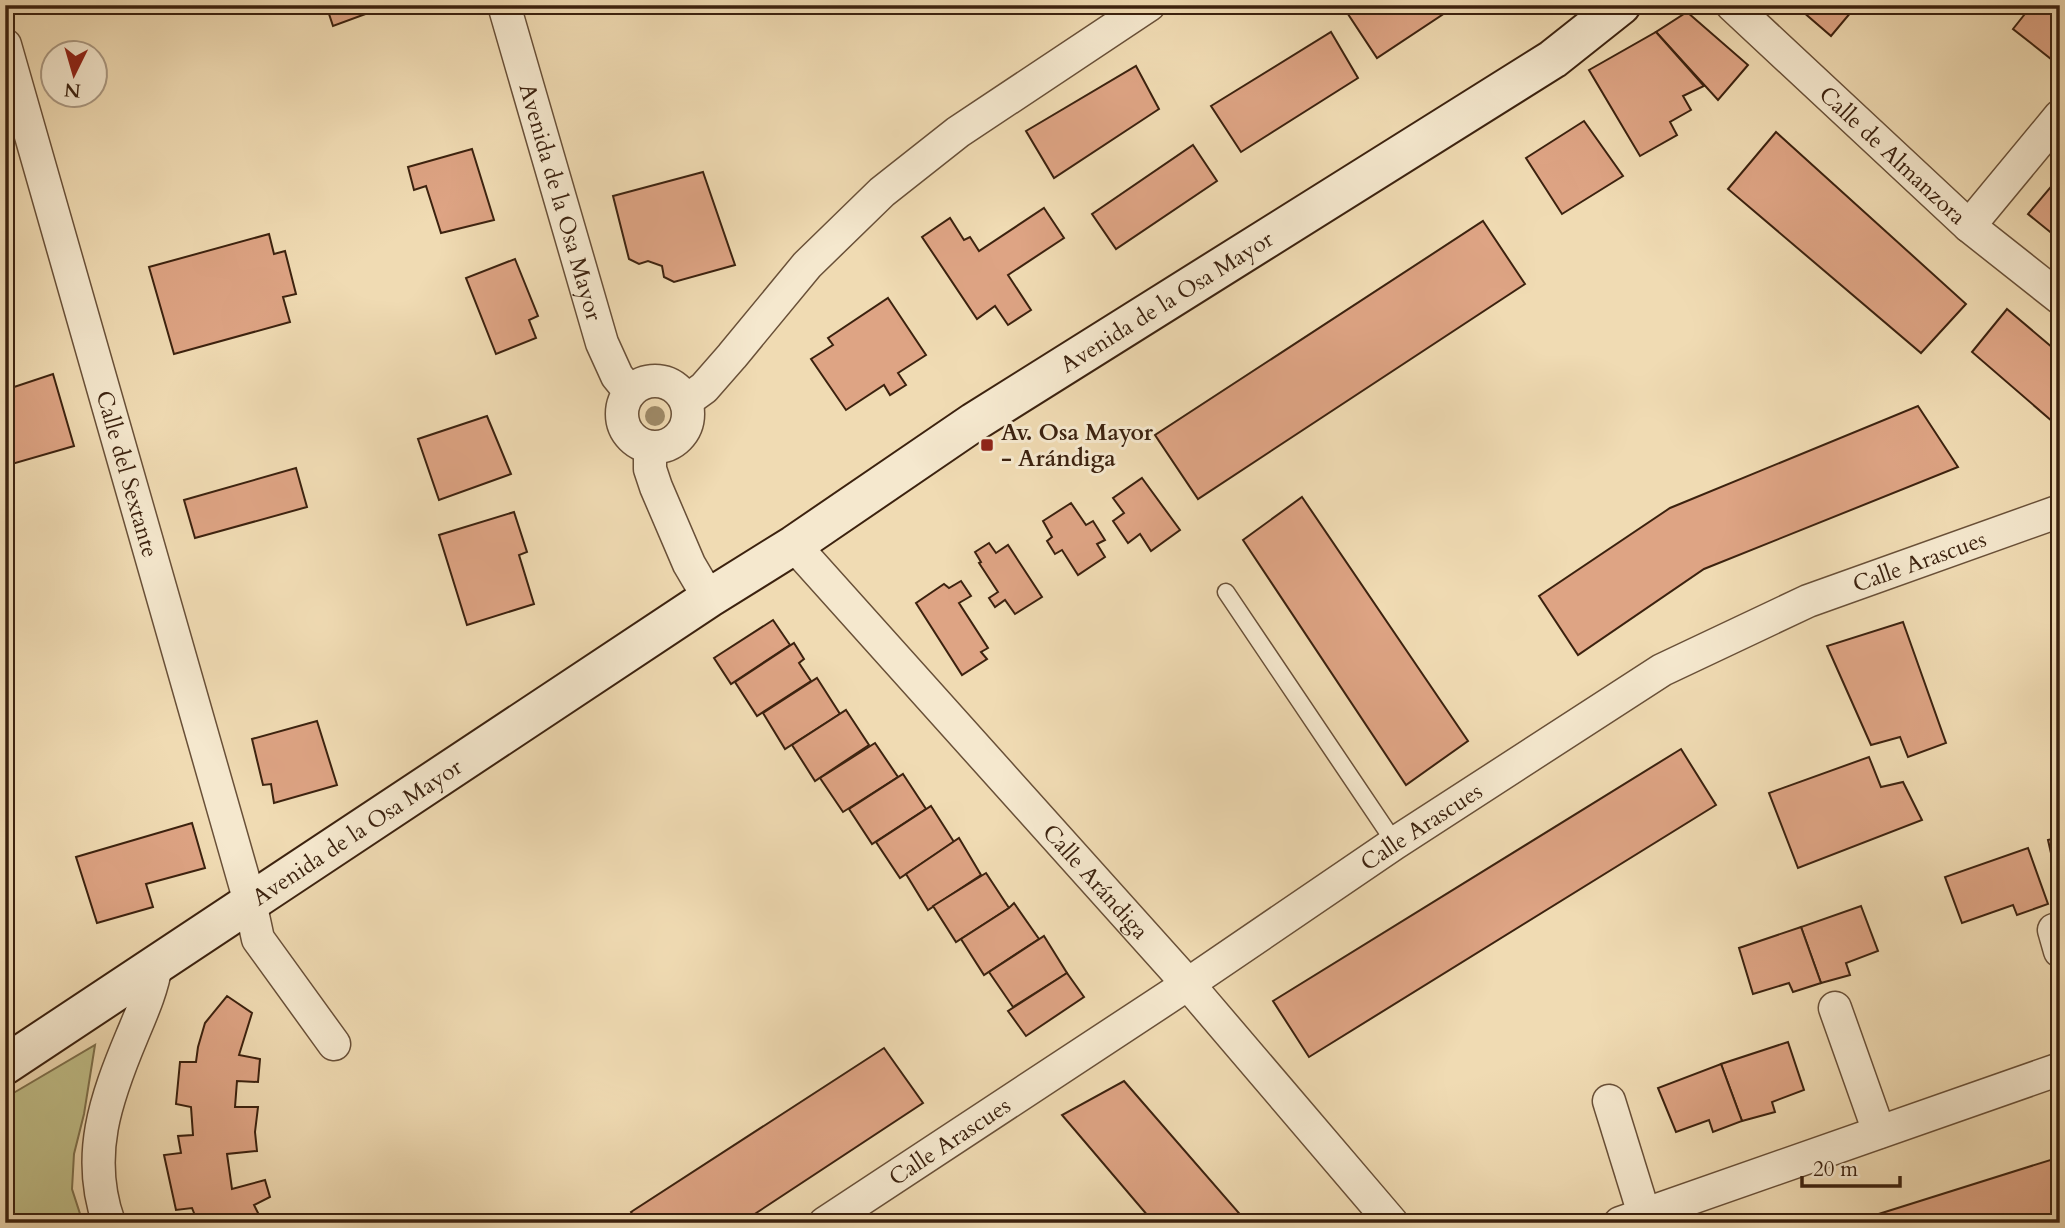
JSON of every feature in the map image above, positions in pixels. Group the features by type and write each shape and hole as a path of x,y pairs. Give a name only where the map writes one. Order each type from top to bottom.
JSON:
{"main road":[{"name":"Avenida de la Osa Mayor","path":"5,1065 709,598 794,545 986,414 1553,59 1621,5"}],"street":[{"name":"Avenida de la Osa Mayor","path":"504,5 602,343 617,376 630,391"},
{"path":"686,401 704,388 807,265 882,192 958,132 1149,5"},
{"name":"Calle de Almanzora","path":"1731,5 1969,226 2060,298"},
{"name":"Calle del Sextante","path":"5,45 14,107 250,902 258,939 334,1044"},
{"path":"1969,226 2060,116"},
{"path":"649,381 661,381 671,385 686,401 687,424 673,442 662,447 650,447 640,444 625,430 621,410 630,391 649,381"},
{"path":"650,447 650,469 656,487 689,564 709,598"},
{"name":"Calle Arascues","path":"825,1223 1188,984 1395,843 1662,670 1808,601 2060,511"},
{"name":"Calle Arándiga","path":"794,545 1188,984 1392,1223"},
{"path":"109,1223 98,1184 100,1129 112,1085 153,986 156,965"},
{"path":"1835,1008 1879,1132"},
{"path":"1609,1101 1632,1219 2060,1069"}],"lane":[{"path":"1226,592 1395,843"}],"shaded area":[{"path":"95,1045 84,1114 74,1154 72,1189 83,1223 5,1223 5,1098"}],"building":[{"path":"326,5 390,5 333,26"},
{"path":"1342,5 1457,5 1377,58"},
{"path":"1795,5 1857,5 1831,36"},
{"path":"2032,5 2060,5 2060,47 2051,59 2013,29"},
{"path":"1687,12 1748,65 1718,100 1656,32"},
{"path":"1331,32 1358,78 1241,152 1211,106"},
{"path":"1656,32 1704,86 1683,96 1691,110 1670,122 1677,135 1640,156 1589,70"},
{"path":"1136,66 1159,109 1054,178 1026,131"},
{"path":"1584,121 1623,176 1562,214 1526,158"},
{"path":"1776,132 1966,304 1921,353 1728,189"},
{"path":"1193,145 1217,181 1116,249 1092,214"},
{"path":"472,149 494,220 441,233 426,186 414,190 408,167"},
{"path":"703,172 735,265 674,282 664,277 662,266 648,261 639,264 629,259 613,196"},
{"path":"2060,176 2060,240 2028,214"},
{"path":"1044,208 1064,238 1008,275 1031,310 1008,325 995,306 977,319 922,237 950,218 964,240 970,237 979,251"},
{"path":"1483,221 1525,284 1198,499 1155,435"},
{"path":"269,234 274,254 285,251 296,294 283,297 290,322 174,354 149,267"},
{"path":"515,259 538,316 529,320 536,338 496,354 466,278"},
{"path":"888,298 926,355 898,373 906,385 890,395 884,385 846,410 811,359 833,345 828,338"},
{"path":"2007,309 2060,354 2060,428 1972,352"},
{"path":"53,374 74,446 5,466 5,390"},
{"path":"1918,406 1958,467 1704,569 1578,655 1539,596 1670,508"},
{"path":"487,416 511,474 439,500 418,439"},
{"path":"296,468 307,507 195,538 184,500"},
{"path":"1142,478 1180,530 1151,551 1140,534 1128,543 1113,521 1124,513 1113,498"},
{"path":"1302,497 1468,741 1406,785 1243,540"},
{"path":"1071,503 1086,525 1093,521 1105,540 1097,544 1105,557 1078,575 1062,550 1055,554 1047,541 1052,537 1043,521"},
{"path":"514,512 527,552 519,555 534,604 467,625 439,535"},
{"path":"989,543 996,553 1008,545 1042,597 1015,614 1005,600 995,607 989,598 998,592 975,552"},
{"path":"961,581 971,596 959,603 988,648 981,652 987,659 962,675 916,603 944,584 949,588"},
{"path":"773,620 790,645 731,684 714,658"},
{"path":"1903,622 1946,743 1908,757 1900,737 1871,745 1827,646"},
{"path":"794,643 804,659 799,663 811,681 757,716 735,682"},
{"path":"817,678 840,714 785,749 763,713"},
{"path":"846,710 869,745 815,781 792,745"},
{"path":"317,721 337,785 274,803 271,784 263,785 252,739"},
{"path":"875,743 898,777 843,812 820,778"},
{"path":"1681,749 1716,805 1309,1057 1273,1001"},
{"path":"1869,757 1881,787 1903,782 1922,820 1798,868 1769,793"},
{"path":"903,774 926,809 872,844 849,809"},
{"path":"931,806 954,842 900,878 876,842"},
{"path":"192,823 205,868 146,884 153,907 97,923 76,857"},
{"path":"2060,837 2060,893 2048,840"},
{"path":"959,838 981,875 928,910 906,874"},
{"path":"2028,848 2048,904 2017,915 2013,905 1962,923 1945,877"},
{"path":"986,873 1009,908 956,942 933,906"},
{"path":"1014,903 1039,939 984,975 961,939"},
{"path":"1861,906 1878,951 1846,963 1850,975 1821,983 1801,927"},
{"path":"1801,927 1821,983 1793,992 1789,983 1753,994 1739,948"},
{"path":"1044,936 1067,973 1013,1007 989,972"},
{"path":"1067,973 1084,997 1026,1036 1008,1011"},
{"path":"227,996 252,1013 239,1055 260,1059 258,1082 237,1081 235,1107 258,1107 255,1132 257,1151 227,1154 232,1189 265,1180 270,1197 254,1205 262,1221 259,1223 198,1223 192,1208 176,1210 164,1155 181,1153 178,1136 193,1135 191,1107 176,1104 180,1062 196,1062 205,1023"},
{"path":"1788,1042 1804,1090 1772,1102 1775,1112 1742,1121 1721,1064"},
{"path":"884,1048 923,1103 741,1223 638,1223 631,1212"},
{"path":"1721,1064 1742,1121 1713,1132 1709,1120 1676,1132 1658,1088"},
{"path":"1124,1081 1247,1223 1154,1223 1062,1115"},
{"path":"2060,1157 2060,1223 1850,1223"}],"place":[{"name":"Av. Osa Mayor - Arándiga","path":"987,445"}]}
